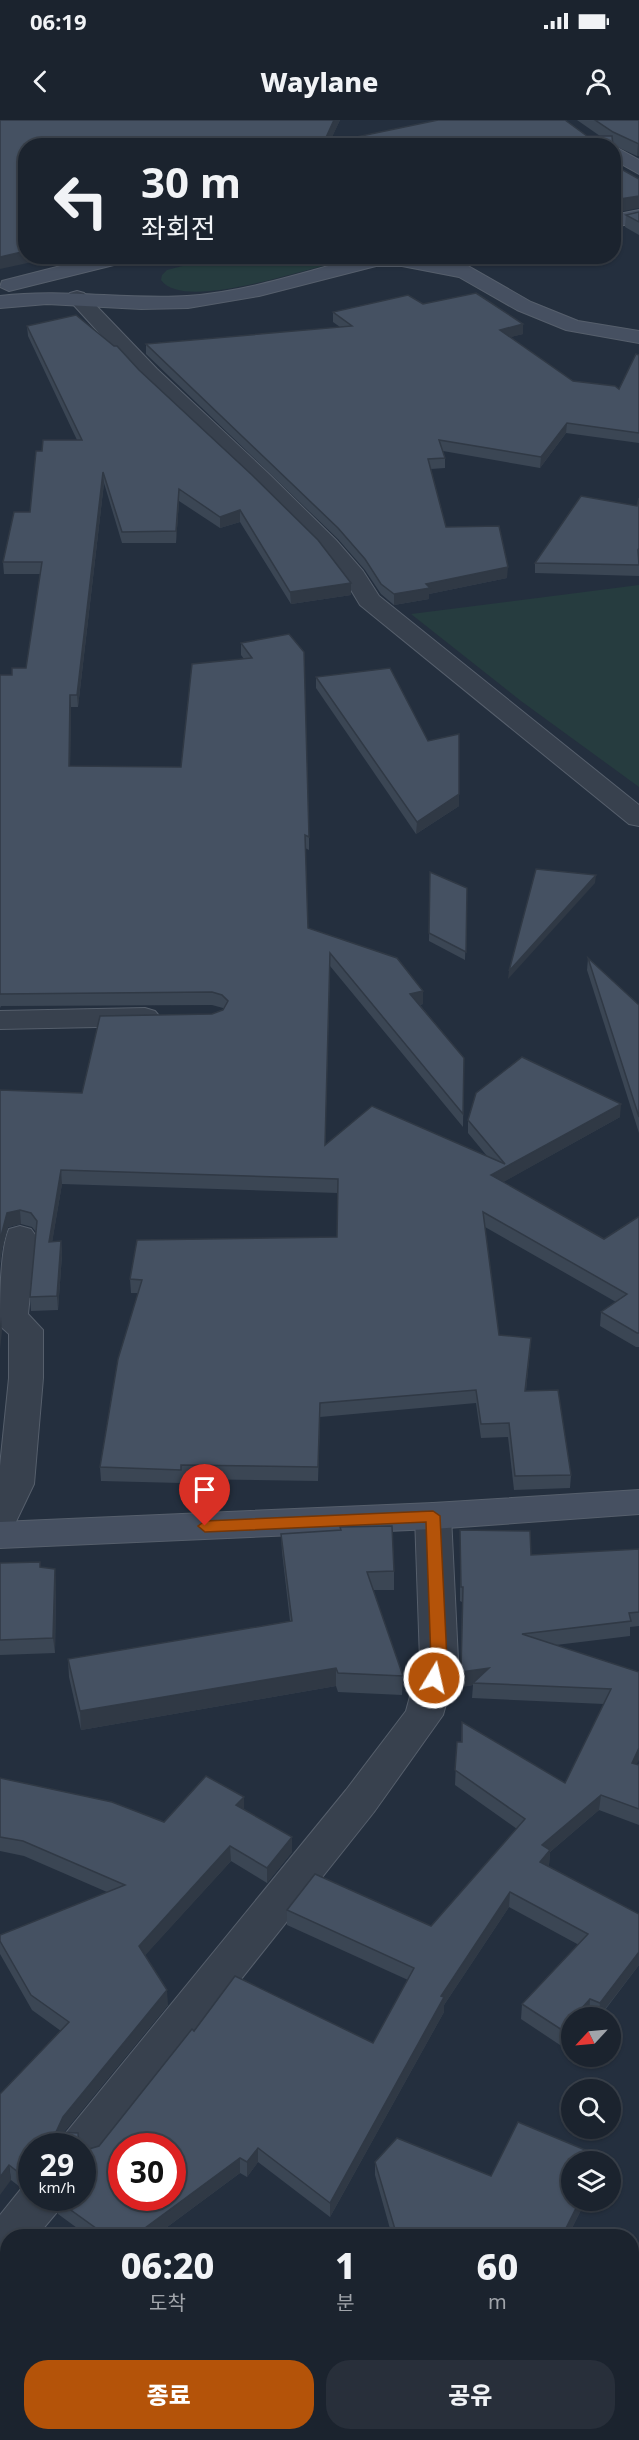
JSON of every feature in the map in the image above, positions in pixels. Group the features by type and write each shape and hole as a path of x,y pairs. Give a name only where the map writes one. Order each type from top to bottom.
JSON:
{"main road":[{"path":"621,156 639,168"},
{"path":"621,220 639,216"},
{"path":"0,286 93,264"},
{"path":"0,302 78,297 150,303 221,299 360,264"},
{"path":"456,264 524,306 573,326 639,337"},
{"path":"0,1535 433,1516 639,1502"}],"street":[{"path":"78,297 146,372 331,547 360,582 369,600 639,818"},
{"path":"0,1020 176,1016"},
{"path":"0,1519 16,1484 26,1378 26,1330 11,1318 20,1236"},
{"path":"92,2133 360,1801 424,1715 439,1660 433,1516"},
{"path":"16,2229 31,2211"}],"green space":[{"path":"190,264 328,264 261,282 212,291 190,292 173,288 161,280 167,270"},
{"path":"639,585 639,787 521,701 411,614"}],"building":[{"path":"0,120 334,120 326,138 18,138 18,253 0,257"},
{"path":"438,120 565,120 587,136 612,136 612,138 352,138"},
{"path":"595,120 639,120 639,144 613,132"},
{"path":"621,169 639,179 639,196 621,199"},
{"path":"639,212 639,222 626,215"},
{"path":"476,293 523,324 500,330 573,381 615,386 619,389 636,354 639,355 639,433 567,423 541,457 439,440 445,458 428,459 446,527 499,526 508,567 426,584 430,588 394,594 381,584 365,559 338,528 146,344 352,326 333,312 408,295 423,304"},
{"path":"76,315 114,346 117,346 139,370 252,475 318,540 351,583 290,592 240,510 220,517 179,489 176,531 122,532 103,472 77,695 70,695 69,766 181,767 192,664 252,658 241,643 289,634 304,652 309,837 305,835 308,928 397,958 423,991 410,994 464,1058 463,1114 330,953 325,1145 372,1106 505,1164 468,1120 476,1093 522,1057 621,1104 491,1175 604,1239 639,1217 639,1333 601,1312 627,1294 483,1212 499,1335 531,1338 525,1391 558,1390 571,1475 515,1476 509,1423 481,1424 476,1390 320,1403 318,1467 181,1465 181,1470 100,1467 118,1359 142,1280 130,1279 137,1240 337,1237 338,1179 61,1170 49,1242 61,1241 57,1296 30,1297 37,1221 31,1213 20,1210 7,1213 0,1240 0,1090 82,1093 100,1016 212,1014 223,1010 228,1001 222,995 212,992 0,994 0,675 12,675 12,668 26,668 42,562 3,562 14,512 30,512 36,451 42,451 43,440 82,440 27,326"},
{"path":"581,496 637,506 639,498 639,565 535,563"},
{"path":"390,668 428,741 459,734 459,794 417,822 316,677"},
{"path":"536,869 596,875 509,971"},
{"path":"430,872 467,888 466,952 429,933"},
{"path":"588,958 639,1005 639,1117"},
{"path":"392,1526 394,1571 367,1572 403,1676 338,1673 336,1668 80,1711 68,1659 292,1621 281,1534 341,1530 340,1527"},
{"path":"460,1530 530,1531 531,1555 639,1549 639,1612 629,1613 631,1621 522,1634 639,1672 639,1748 632,1763 639,1765 639,1809 601,1795 542,1845 550,1850 540,1862 639,1914 639,1952 600,2003 590,1999 583,2007 561,2007 561,2029 522,2004 588,1934 510,1892 441,1996 444,1997 330,2203 258,2148 247,2162 240,2158 186,2198 186,2133 109,2133 192,2029 194,2031 235,1976 373,2043 414,1968 287,1910 315,1874 431,1926 525,1819 455,1770 457,1742 462,1742 462,1722 565,1783 611,1689 473,1683 489,1668 461,1672 463,1587 461,1587"},
{"path":"40,1562 40,1567 55,1569 53,1638 0,1640 0,1563"},
{"path":"206,1776 244,1797 236,1805 292,1837 267,1868 230,1846 139,1946 167,1990 63,2117 56,2132 78,2133 18,2133 18,2172 9,2165 0,2177 0,2094 69,2022 31,1995 0,1941 0,1935 125,1885 23,1841 0,1837 0,1778 112,1802 164,1822"},
{"path":"518,2122 588,2151 561,2151 561,2211 574,2211 566,2229 395,2229 375,2162 397,2138 491,2176"},
{"path":"108,2135 108,2211 168,2211 144,2229 97,2229 72,2211 96,2211 96,2147"}],"route":[{"path":"205,1526 433,1516 439,1660 434,1678"}]}
